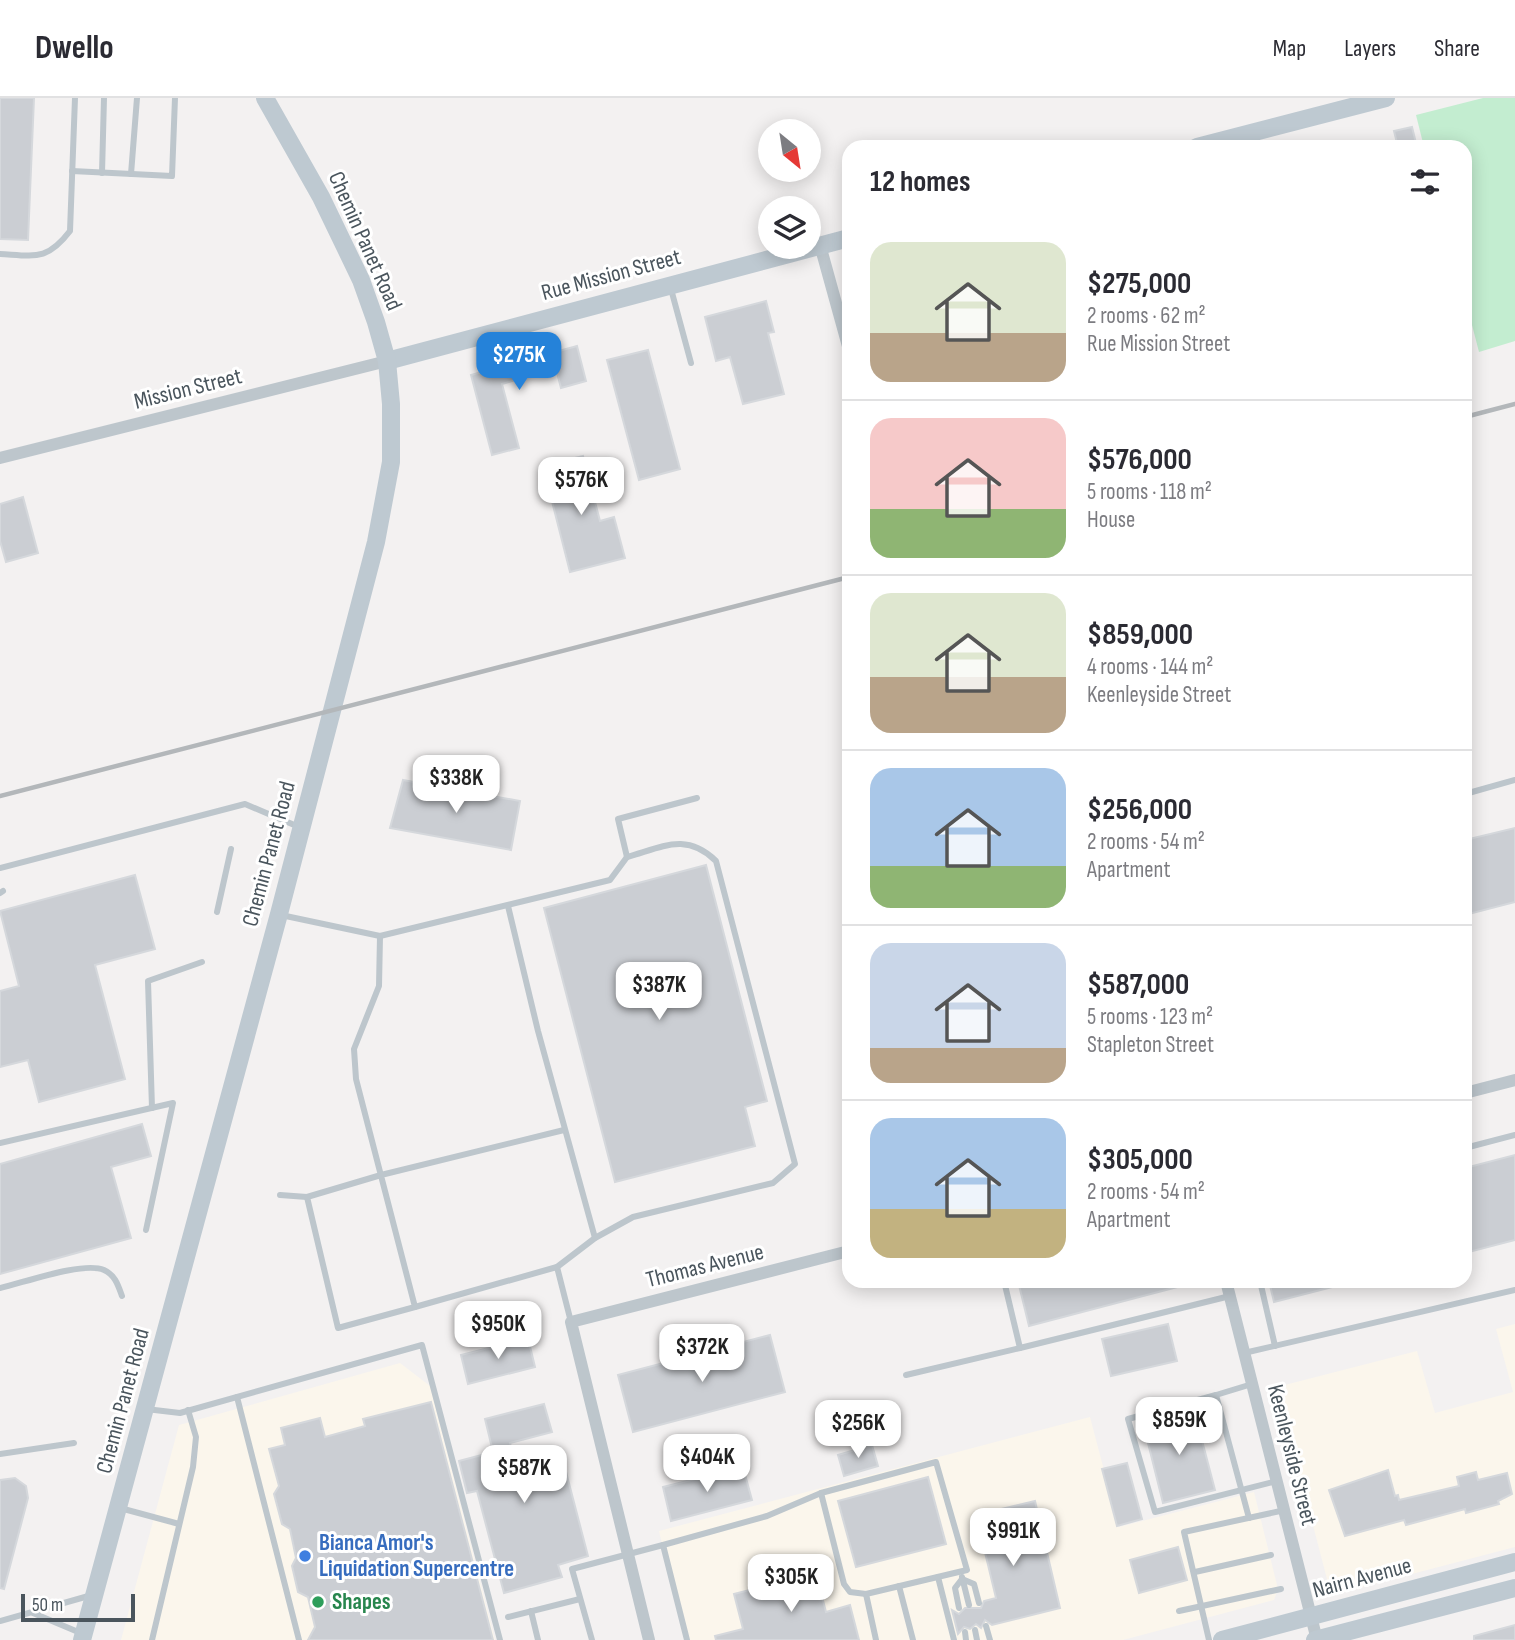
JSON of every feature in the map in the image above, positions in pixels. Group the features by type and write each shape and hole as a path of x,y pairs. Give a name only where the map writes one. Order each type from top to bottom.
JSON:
{"street":[{"name":"Chemin Panet Road","path":"84,1638 279,914 385,503 391,462 387,361 361,280 321,197 265,98"},
{"path":"1224,140 1385,98"},
{"name":"Rue Mission Street","path":"821,245 842,240"},
{"path":"821,249 842,325"},
{"name":"Rue Mission Street","path":"387,361 766,259"},
{"name":"Mission Street","path":"0,458 387,361"},
{"path":"1472,1091 1515,1080"},
{"name":"Thomas Avenue","path":"571,1322 842,1253"},
{"name":"Keenleyside Street","path":"1228,1288 1317,1640"},
{"path":"571,1322 649,1640"},
{"name":"Nairn Avenue","path":"1222,1640 1515,1562"},
{"name":"Nairn Avenue","path":"1317,1640 1515,1588"}],"lane":[{"path":"0,254 41,256 58,247 70,231 75,98"},
{"path":"102,173 104,98"},
{"path":"131,174 137,98"},
{"path":"72,172 173,176 175,98"},
{"path":"670,284 691,362"},
{"path":"1472,792 1515,780"},
{"path":"627,857 618,819 697,798"},
{"path":"0,868 245,804 301,827"},
{"path":"279,914 328,927 380,936 610,880 627,857 679,843 701,846 716,861 794,1164 773,1183 633,1217 595,1238 557,1267 338,1328 307,1197"},
{"path":"217,912 231,849"},
{"path":"508,906 564,1130 595,1238"},
{"path":"380,936 379,986 354,1049 356,1079 415,1307"},
{"path":"152,1108 148,981 202,962"},
{"path":"0,1143 173,1103 146,1230"},
{"path":"280,1195 307,1197 381,1174 564,1130"},
{"path":"1472,1146 1515,1135"},
{"path":"557,1267 571,1322"},
{"path":"0,1288 80,1269 102,1269 115,1278 122,1296"},
{"path":"1006,1288 1020,1348"},
{"path":"1262,1288 1275,1346"},
{"path":"1244,1353 1515,1290"},
{"path":"906,1375 1230,1296"},
{"path":"146,1409 180,1413 422,1345 500,1640"},
{"path":"1252,1384 1128,1419 1154,1513 1277,1481"},
{"path":"1216,1395 1249,1518"},
{"path":"236,1397 299,1640"},
{"path":"152,1640 172,1564 196,1448 188,1410"},
{"path":"0,1454 74,1443"},
{"path":"592,1640 572,1569 767,1516 821,1493 936,1462 967,1570 866,1594 850,1592 844,1584 821,1493"},
{"path":"119,1507 179,1524"},
{"path":"1209,1640 1184,1532 1285,1510"},
{"path":"663,1545 687,1640"},
{"path":"1195,1572 1271,1555"},
{"path":"960,1572 969,1605"},
{"path":"938,1577 954,1640"},
{"path":"962,1579 974,1584 979,1603"},
{"path":"959,1608 955,1588 962,1579"},
{"path":"899,1586 913,1640"},
{"path":"1179,1611 1203,1608 1281,1589"},
{"path":"0,1621 96,1593"},
{"path":"866,1594 876,1640"},
{"path":"508,1617 580,1599"},
{"path":"531,1611 538,1640"},
{"path":"33,1613 84,1638"},
{"path":"986,1626 990,1640"},
{"path":"975,1630 978,1640"}],"shaded area":[{"path":"1515,1324 1515,1547 1343,1592 1328,1583 1277,1387 1417,1351 1435,1413 1513,1392 1496,1329"},
{"path":"400,1363 430,1386 495,1640 121,1640 179,1425"},
{"path":"1090,1417 1119,1527 1254,1492 1278,1589 1274,1600 1123,1640 684,1640 659,1531"}],"green space":[{"path":"1483,98 1515,98 1515,341 1479,352 1472,325 1472,140 1422,140 1416,115"}],"building":[{"path":"0,98 34,98 28,240 0,239"},
{"path":"1412,127 1415,140 1396,140 1394,131"},
{"path":"766,301 774,332 768,333 784,394 743,404 730,357 716,361 705,317"},
{"path":"577,346 586,381 561,388 556,369 502,384 519,448 492,455 471,375"},
{"path":"648,350 680,469 639,480 607,360"},
{"path":"583,456 600,521 614,517 625,558 570,572 543,466"},
{"path":"23,497 38,553 6,562 0,541 0,504"},
{"path":"403,780 520,801 511,850 390,828"},
{"path":"1515,828 1515,902 1472,913 1472,838"},
{"path":"706,865 767,1101 745,1107 755,1146 615,1182 544,908"},
{"path":"135,875 155,949 95,965 125,1079 39,1102 28,1060 0,1067 0,991 19,986 0,911"},
{"path":"142,1124 151,1156 111,1167 131,1238 0,1274 0,1164"},
{"path":"1515,1155 1515,1240 1472,1251 1472,1166"},
{"path":"1020,1288 1174,1288 1029,1326"},
{"path":"1271,1288 1328,1288 1274,1302"},
{"path":"1168,1324 1177,1361 1111,1376 1102,1339"},
{"path":"770,1335 785,1392 633,1432 618,1375"},
{"path":"528,1338 535,1367 468,1384 461,1355"},
{"path":"431,1402 493,1640 308,1640 315,1627 308,1597 298,1592 292,1566 296,1558 290,1529 282,1524 274,1494 279,1486 269,1449 285,1445 281,1428 320,1418 325,1437 365,1426 363,1419"},
{"path":"544,1404 552,1432 510,1443 519,1480 565,1468 588,1556 558,1565 562,1577 504,1593 477,1491 467,1493 459,1461 493,1452 485,1419"},
{"path":"1194,1410 1215,1490 1163,1503 1143,1423"},
{"path":"872,1445 878,1466 844,1476 838,1455"},
{"path":"1127,1463 1142,1519 1117,1526 1102,1469"},
{"path":"743,1467 752,1500 671,1521 663,1487"},
{"path":"1388,1470 1395,1496 1398,1495 1399,1500 1459,1486 1457,1477 1476,1472 1478,1480 1507,1473 1512,1494 1498,1501 1499,1504 1466,1513 1465,1509 1406,1525 1404,1520 1345,1536 1329,1490"},
{"path":"928,1477 946,1544 856,1567 838,1501"},
{"path":"15,1478 26,1486 28,1498 4,1589 0,1588 0,1480"},
{"path":"1035,1501 1060,1608 992,1625 985,1620 981,1628 976,1624 970,1629 964,1627 958,1634 952,1610 959,1614 965,1608 981,1608 984,1601 996,1598 976,1515"},
{"path":"1178,1547 1187,1580 1139,1593 1130,1560"},
{"path":"816,1573 826,1612 850,1605 859,1640 716,1640 715,1636 743,1629 734,1594"},
{"path":"1515,1625 1515,1640 1474,1640 1474,1636"}],"railway":[{"path":"1472,415 1515,404"},
{"path":"0,796 842,579"}],"place":[{"name":"Bianca Amor's Liquidation Supercentre","path":"305,1556"},
{"name":"Shapes","path":"318,1602"}]}
